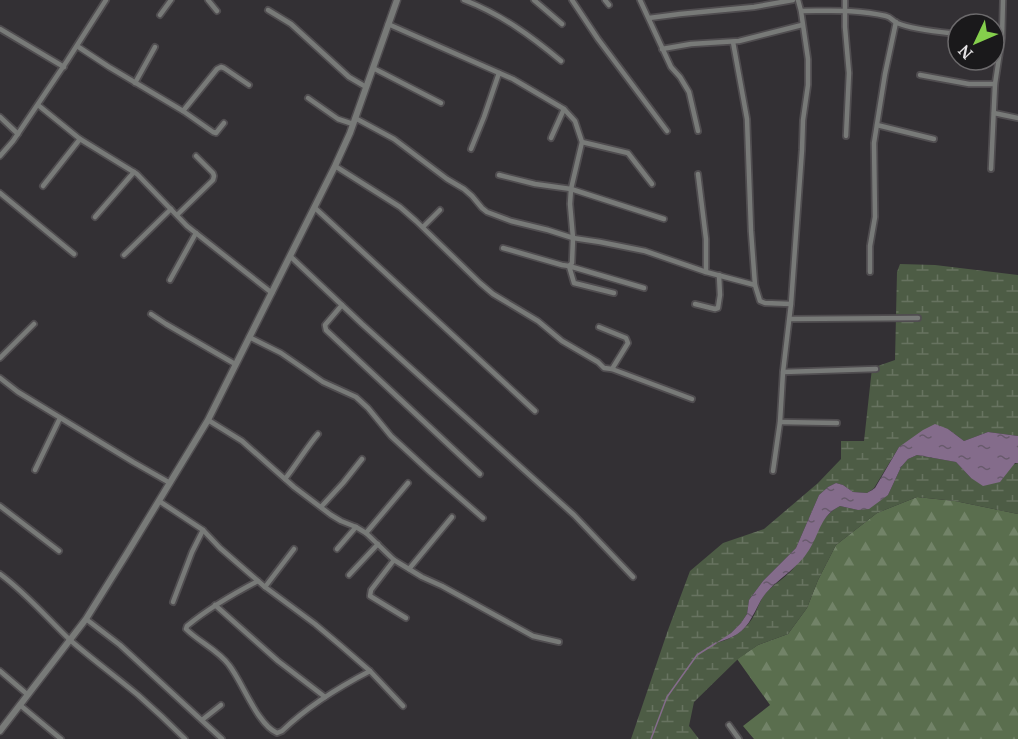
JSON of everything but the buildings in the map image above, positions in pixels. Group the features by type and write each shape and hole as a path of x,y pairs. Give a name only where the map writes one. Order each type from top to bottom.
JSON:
{"street":[{"path":"0,156 64,67 106,0"},
{"path":"160,15 171,0"},
{"path":"208,0 217,11"},
{"path":"0,731 86,619 208,420 335,166 354,121 397,0"},
{"path":"464,0 504,18 531,36 561,61"},
{"path":"534,0 562,24"},
{"path":"572,0 598,39 667,131"},
{"path":"640,0 671,67 689,92 698,131"},
{"path":"757,0 758,6"},
{"path":"649,18 795,0 801,11 808,59 808,85 803,120 790,319 773,471"},
{"path":"845,0 849,74 846,136"},
{"path":"268,10 291,24 349,77 366,87"},
{"path":"801,11 845,10 889,16 896,22 946,32"},
{"path":"870,272 870,246 876,217 874,143 896,22"},
{"path":"388,24 513,79 564,109 575,121 582,142 571,189 573,238 572,263 569,266 574,283 614,293"},
{"path":"662,49 692,44 733,42 802,25"},
{"path":"0,29 64,67"},
{"path":"733,42 747,119 755,285 760,301 791,304"},
{"path":"77,46 183,111 204,127 216,133 224,123"},
{"path":"135,83 155,47"},
{"path":"183,111 221,67 249,85"},
{"path":"373,68 441,103"},
{"path":"991,169 997,72"},
{"path":"471,149 500,73"},
{"path":"920,75 969,84 995,84"},
{"path":"308,98 338,118 354,121 394,139 464,189 487,212 573,238 645,251 706,272 755,285"},
{"path":"38,105 80,139 134,172 196,233 272,293"},
{"path":"551,138 564,109"},
{"path":"994,113 1018,118"},
{"path":"0,117 18,134"},
{"path":"877,125 934,139"},
{"path":"43,186 80,139"},
{"path":"582,142 628,153 652,184"},
{"path":"177,216 214,177 213,173 196,156"},
{"path":"335,166 400,207 493,294 538,321 604,368 692,399"},
{"path":"95,217 134,172"},
{"path":"698,174 706,239 706,272"},
{"path":"499,175 535,184 571,189 664,219"},
{"path":"0,193 74,254"},
{"path":"315,208 535,411"},
{"path":"124,255 171,209"},
{"path":"423,227 440,210"},
{"path":"170,280 196,233"},
{"path":"503,248 644,288"},
{"path":"290,256 574,515 633,577"},
{"path":"695,303 718,308 719,275"},
{"path":"342,305 326,325 326,330 480,474"},
{"path":"151,314 235,364"},
{"path":"790,319 918,318"},
{"path":"0,358 34,324"},
{"path":"599,327 628,340 612,369"},
{"path":"249,336 281,353 323,382 356,397 403,448 483,518"},
{"path":"783,372 876,369"},
{"path":"0,378 60,418 170,483"},
{"path":"35,470 60,418"},
{"path":"208,420 242,441 285,480 321,507 341,521 366,533 394,560 533,636 560,642"},
{"path":"780,422 837,423"},
{"path":"285,480 318,434"},
{"path":"321,507 362,459"},
{"path":"366,533 408,483"},
{"path":"159,501 203,530 265,587 315,624 370,671 403,706"},
{"path":"0,506 58,551"},
{"path":"409,569 452,517"},
{"path":"337,549 356,527"},
{"path":"173,602 203,530"},
{"path":"349,575 378,543"},
{"path":"265,587 294,549"},
{"path":"394,560 371,590 370,596 406,618"},
{"path":"0,574 36,605 70,640 137,695 185,739"},
{"path":"258,581 214,605 186,629 227,662 260,717 271,730 277,733 282,731 325,697 370,671"},
{"path":"214,605 278,661 325,697"},
{"path":"86,619 120,645 222,739"},
{"path":"0,671 28,695"},
{"path":"20,705 61,739"},
{"path":"202,720 221,705"},
{"path":"729,725 739,739"}],"green space":[{"path":"900,264 935,265 1018,275 1018,436 988,432 964,441 948,429 899,447 874,488 867,493 853,492 836,483 828,487 819,495 796,548 763,581 749,600 747,614 741,623 719,642 737,634 749,623 765,594 793,569 815,532 833,511 840,506 858,510 888,495 901,467 908,459 917,455 956,462 971,478 1018,463 1018,514 955,501 917,497 877,513 836,545 807,608 788,634 758,645 738,659 694,702 689,726 699,739 631,739 690,571 723,543 764,529 818,483 841,459 841,441 864,441 872,368 895,360 897,272"},
{"path":"917,497 955,501 1018,514 1018,739 754,739 743,726 770,705 737,659 758,645 788,634 807,608 836,545 877,513"}],"water":[{"path":"935,424 948,429 964,441 988,432 1018,436 1018,463 1015,463 1000,482 983,486 971,478 956,462 917,455 908,459 901,467 888,495 869,509 858,510 840,506 833,510 821,525 805,556 766,593 749,623 732,637 716,643 741,623 747,614 749,600 763,581 796,548 819,495 836,483 853,492 867,493 875,488 899,447"}],"waterway":[{"path":"651,739 667,697 697,655 716,643"}]}
